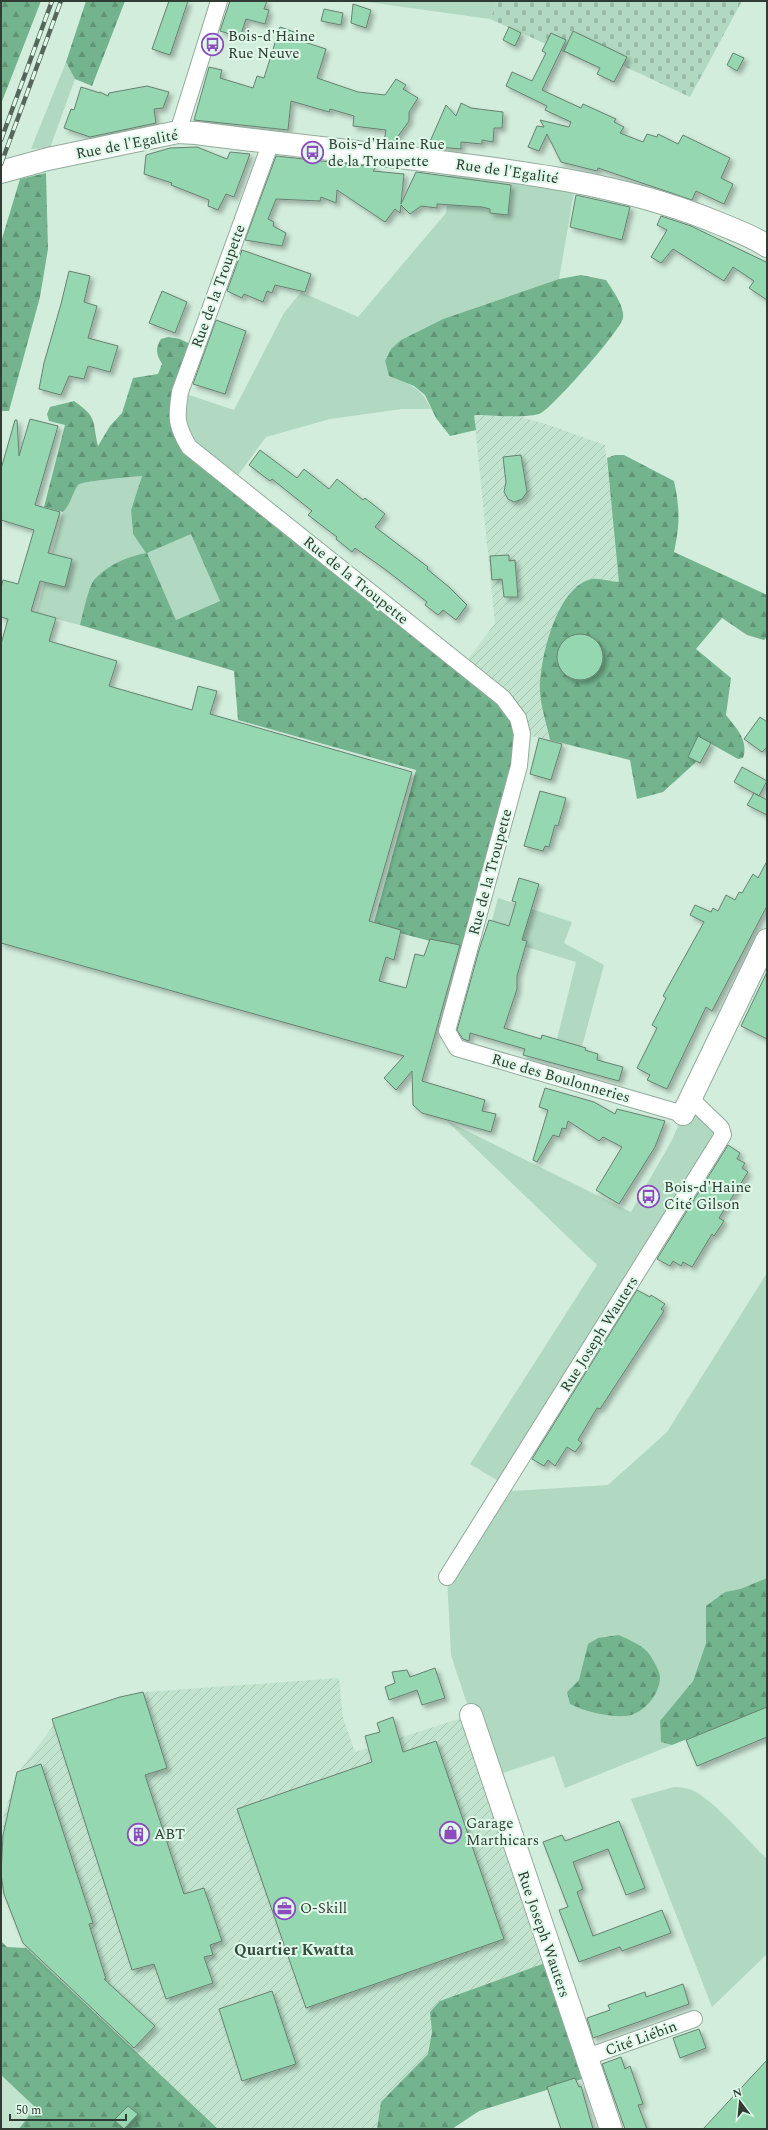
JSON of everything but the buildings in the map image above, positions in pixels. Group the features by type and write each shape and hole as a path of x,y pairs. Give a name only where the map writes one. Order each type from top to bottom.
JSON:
{"street":[{"path":"178,132 219,1"},
{"name":"Rue de l'Egalité","path":"1,172 48,159 178,132 488,168 599,186 688,210 756,239 767,246"},
{"name":"Rue de la Troupette","path":"271,142 180,392 178,409 179,430 189,447 503,698 518,718 522,734 519,766 447,1031"},
{"path":"686,1106 767,940"},
{"name":"Rue des Boulonneries","path":"447,1031 457,1048 686,1106"},
{"name":"Rue Joseph Wauters","path":"447,1577 724,1135 721,1128 686,1106"},
{"name":"Rue Joseph Wauters","path":"471,1715 611,2129"},
{"name":"Cité Liébin","path":"587,2057 694,2019"}],"shaded area":[{"path":"474,415 517,416 546,424 605,445 620,583 630,760 522,734 463,666 495,623"},
{"path":"339,1678 343,1718 355,1752 471,1715 593,2075 479,2111 452,2129 218,2129 26,1948 2,1892 1,1846 4,1813 18,1773 56,1722 146,1692"},
{"path":"1,2075 35,2107 19,2129 1,2129"}],"green space":[{"path":"1,1 41,1 1,104"},
{"path":"86,1 125,1 92,86 75,79 66,62"},
{"path":"360,1 498,1 490,19"},
{"path":"498,1 742,1 690,97 600,55 595,66 490,19"},
{"path":"66,62 75,79 50,148 31,149"},
{"path":"450,163 576,181 559,279 443,319 401,340 391,349 385,361 389,376 419,391 431,409 402,409 330,419 266,437 233,482 189,447 180,392 234,410 284,313 301,292 358,317 446,213"},
{"path":"46,173 48,249 40,297 9,411 1,411 1,242 20,179"},
{"path":"581,275 606,280 615,293 620,304 623,318 611,337 586,368 548,408 541,413 528,416 474,415 476,430 450,436 436,418 425,395 414,386 389,376 385,361 391,349 401,340 443,319 559,279"},
{"path":"168,337 180,339 196,347 179,430 503,698 522,734 468,951 373,926 416,770 238,720 234,671 80,625 88,595 94,580 105,570 118,562 132,556 146,553 133,534 131,510 142,476 81,484 78,485 68,506 63,512 44,507 65,425 49,421 47,414 50,407 74,401 91,416 98,446 110,426 122,413 133,378 158,374 162,364 157,352 161,339","holes":["191,534 220,601 176,620 147,553"]},
{"path":"615,455 624,455 674,481 678,516 674,552 767,595 767,637 764,640 747,635 722,618 696,649 731,678 726,715 743,740 743,758 738,759 706,741 695,763 663,792 637,799 630,760 550,740 540,692 540,679 552,627 559,610 569,595 579,585 592,579 619,582 607,458"},
{"path":"142,476 131,510 133,534 147,553 191,533 220,601 176,620 146,553 132,556 118,562 95,580 88,595 80,625 36,614 63,512 68,506 78,485 97,481"},
{"path":"498,898 572,922 564,943 604,965 581,1050 556,1043 576,962 488,935"},
{"path":"690,1098 721,1128 505,1485 470,1464 597,1265 447,1121 631,1212 672,1140"},
{"path":"767,1273 767,1578 740,1589 725,1592 707,1606 706,1643 693,1681 660,1721 661,1742 672,1745 565,1788 554,1756 491,1777 451,1655 447,1577 505,1485 513,1491 608,1485 667,1432"},
{"path":"767,1578 767,1708 672,1745 661,1742 660,1721 693,1681 706,1643 706,1606 725,1592 740,1589"},
{"path":"619,1635 644,1648 650,1655 659,1672 660,1677 657,1690 650,1702 639,1711 626,1716 612,1716 597,1713 570,1704 567,1692 579,1680 588,1644 598,1638"},
{"path":"674,1787 692,1790 701,1795 720,1811 767,1859 767,1954 712,2007 631,1799"},
{"path":"1,1941 7,1947 26,1948 218,2129 19,2129 35,2107 1,2075"},
{"path":"545,1963 582,2079 479,2111 452,2129 377,2129 381,2102 428,2054 432,2032 430,2012 440,2001"}],"railway":[{"path":"1,140 52,1"},
{"path":"1,164 61,1"}],"place":[{"name":"Bois-d'Haine Rue Neuve","path":"213,45"},
{"name":"Bois-d'Haine Rue de la Troupette","path":"313,153"},
{"name":"Bois-d'Haine Cité Gilson","path":"648,1196"},
{"name":"Garage Marthicars","path":"450,1832"},
{"name":"ABT","path":"138,1834"},
{"name":"O-Skill","path":"284,1908"}],"district":[{"name":"Quartier Kwatta","path":"294,1949"}]}
